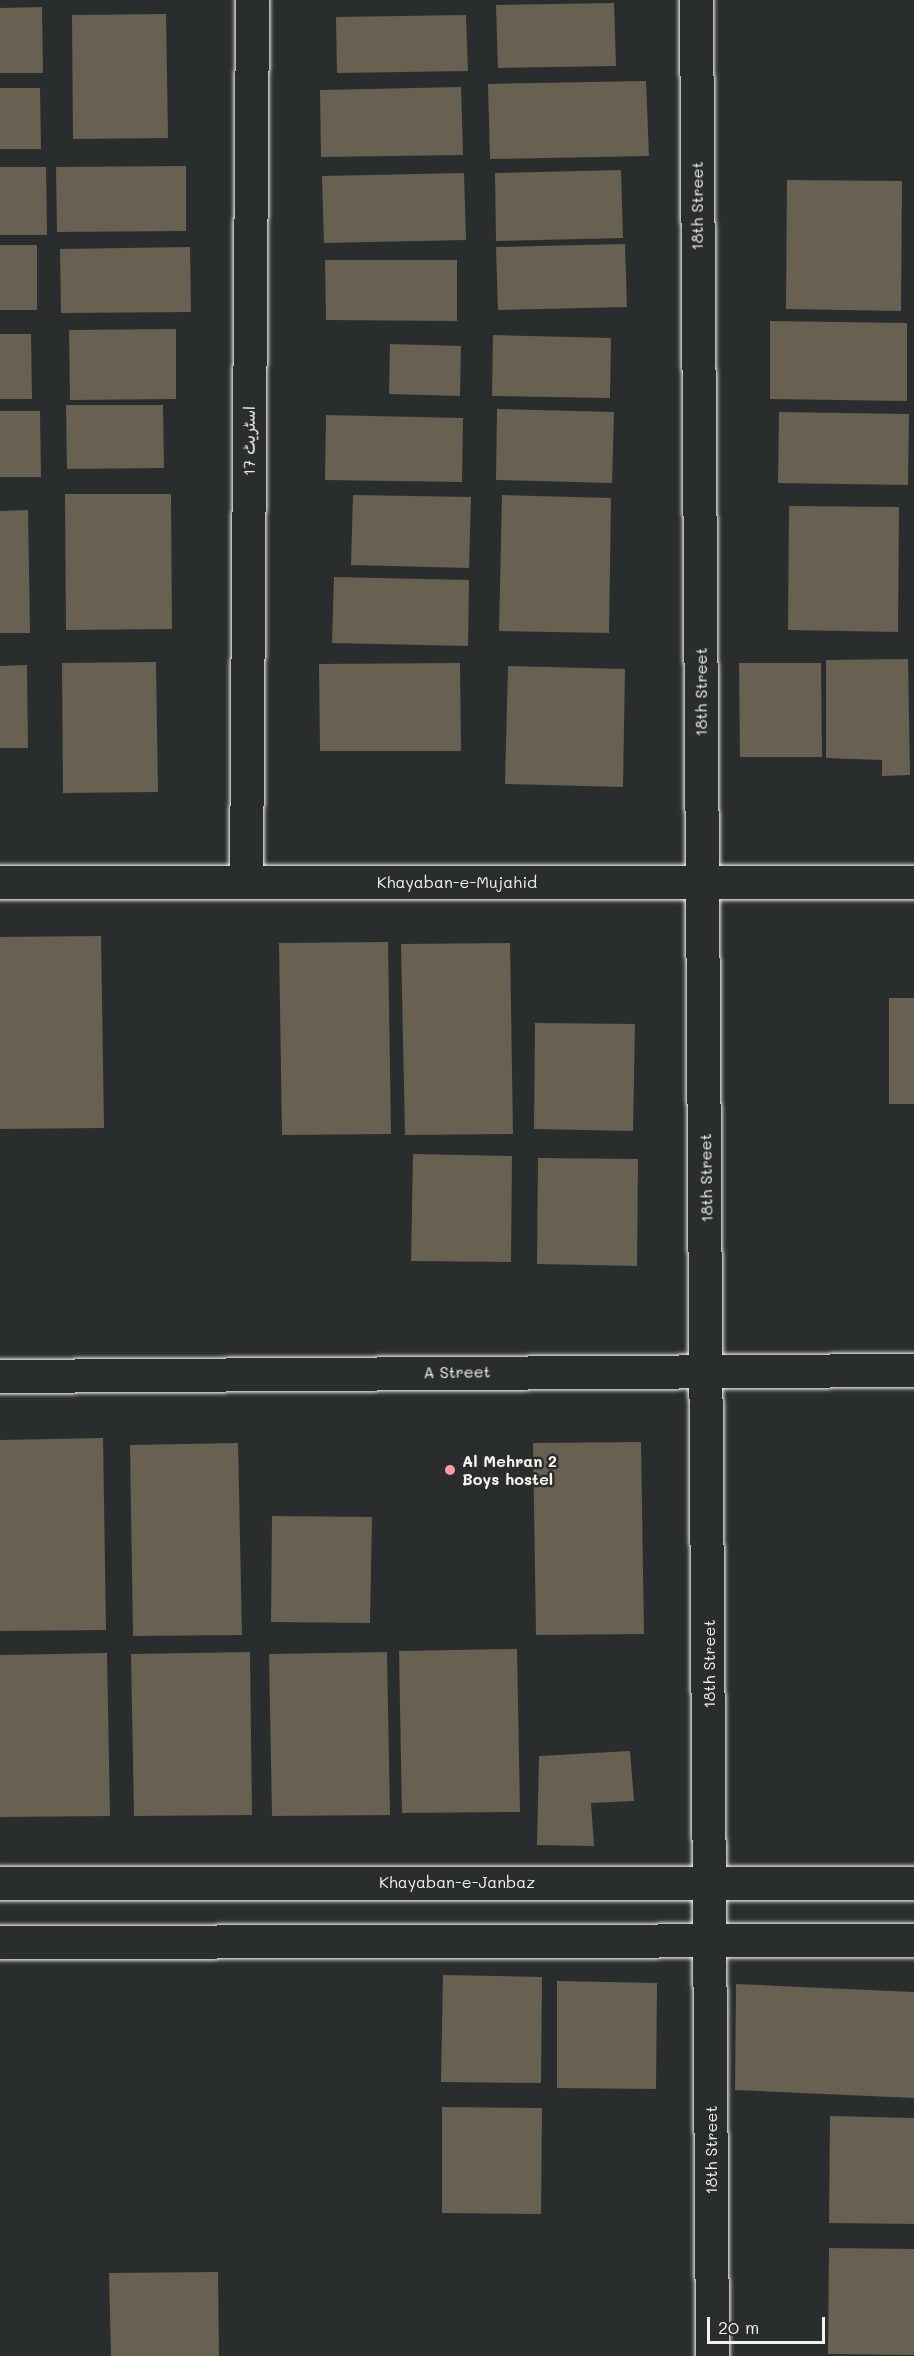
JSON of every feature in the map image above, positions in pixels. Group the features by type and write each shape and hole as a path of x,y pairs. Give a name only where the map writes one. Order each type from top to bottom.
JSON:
{"street":[{"name":"اسٹریٹ 17","path":"246,882 252,0"},
{"name":"18th Street","path":"696,0 708,1370 712,2356"},
{"name":"Khayaban-e-Mujahid","path":"0,882 914,882"},
{"name":"A Street","path":"0,1377 914,1370"},
{"name":"Khayaban-e-Janbaz","path":"0,1883 711,1881 914,1883"},
{"path":"0,1942 914,1940"}],"building":[{"path":"614,3 616,66 498,68 496,5"},
{"path":"42,7 43,73 0,73 0,8"},
{"path":"166,14 168,138 73,139 72,15"},
{"path":"466,15 468,71 337,73 336,17"},
{"path":"646,81 649,156 490,159 488,84"},
{"path":"461,87 463,155 321,157 320,90"},
{"path":"0,88 40,88 41,149 0,149"},
{"path":"186,166 186,231 57,232 56,167"},
{"path":"0,167 46,167 47,235 0,235"},
{"path":"621,170 623,238 496,241 495,173"},
{"path":"464,173 466,240 324,243 322,176"},
{"path":"787,180 902,181 901,311 786,309"},
{"path":"625,244 627,307 498,310 496,247"},
{"path":"0,245 37,245 37,310 0,310"},
{"path":"190,247 191,312 61,313 60,249"},
{"path":"325,260 457,260 457,321 326,320"},
{"path":"770,321 907,323 907,401 770,399"},
{"path":"176,329 176,399 70,400 69,330"},
{"path":"0,334 31,334 32,399 0,399"},
{"path":"493,335 611,338 610,398 492,396"},
{"path":"390,344 461,346 460,396 389,394"},
{"path":"66,405 163,405 164,468 67,469"},
{"path":"497,409 614,412 612,483 496,480"},
{"path":"0,411 40,411 41,477 0,477"},
{"path":"779,412 909,414 908,485 778,483"},
{"path":"326,415 463,418 462,482 325,480"},
{"path":"65,494 171,494 172,629 66,630"},
{"path":"353,495 471,497 469,568 351,565"},
{"path":"502,495 611,498 609,633 499,631"},
{"path":"789,506 899,507 898,632 788,630"},
{"path":"28,510 30,633 0,633 0,511"},
{"path":"334,577 469,580 468,646 332,643"},
{"path":"908,659 910,775 882,776 882,760 826,758 826,660"},
{"path":"156,662 158,792 63,793 62,663"},
{"path":"460,663 461,751 320,751 319,664"},
{"path":"739,663 821,663 822,757 740,757"},
{"path":"27,665 28,748 0,748 0,666"},
{"path":"508,666 625,669 623,787 505,784"},
{"path":"101,936 104,1128 0,1129 0,937"},
{"path":"388,942 391,1134 282,1135 279,943"},
{"path":"510,943 513,1134 405,1135 401,944"},
{"path":"889,998 914,998 914,1104 889,1104"},
{"path":"535,1023 635,1024 633,1131 534,1129"},
{"path":"413,1154 512,1156 511,1262 411,1261"},
{"path":"538,1158 638,1159 637,1266 537,1264"},
{"path":"103,1438 106,1630 0,1631 0,1440"},
{"path":"641,1442 644,1634 536,1635 533,1443"},
{"path":"238,1443 242,1635 133,1636 130,1445"},
{"path":"272,1516 372,1517 370,1623 271,1622"},
{"path":"517,1649 520,1812 402,1813 399,1651"},
{"path":"250,1652 252,1815 134,1816 131,1654"},
{"path":"387,1652 390,1815 272,1816 269,1654"},
{"path":"107,1653 110,1816 0,1817 0,1655"},
{"path":"630,1751 634,1801 591,1803 594,1846 537,1845 539,1756"},
{"path":"443,1975 542,1977 541,2083 441,2082"},
{"path":"557,1981 657,1983 656,2089 557,2088"},
{"path":"736,1984 914,1992 914,2098 735,2090"},
{"path":"442,2107 542,2108 541,2214 442,2213"},
{"path":"830,2116 914,2118 914,2224 829,2223"},
{"path":"829,2248 914,2249 914,2355 828,2354"},
{"path":"218,2272 219,2356 111,2356 109,2273"}],"place":[{"name":"Al Mehran 2 Boys hostel","path":"450,1470"}]}
